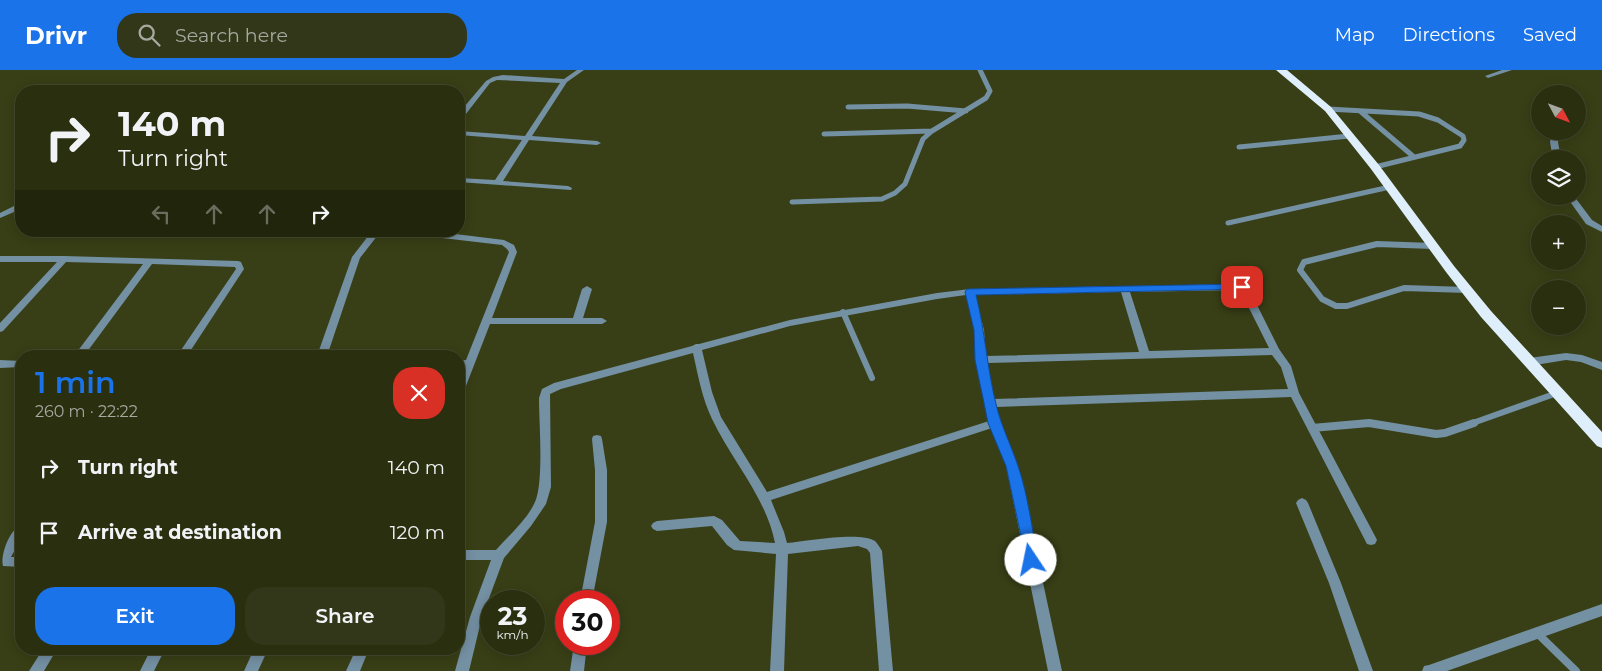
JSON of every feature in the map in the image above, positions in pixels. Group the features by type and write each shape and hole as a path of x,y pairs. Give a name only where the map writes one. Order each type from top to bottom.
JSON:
{"highway":[{"path":"1281,70 1328,109 1375,167 1466,290 1528,362 1602,442"}],"street":[{"path":"498,182 565,81 581,70"},
{"path":"1488,76 1509,70"},
{"path":"465,111 488,82 495,78 565,81"},
{"path":"465,133 597,144"},
{"path":"465,180 568,188"},
{"path":"1577,205 1589,222 1602,229"},
{"path":"0,216 15,209"},
{"path":"324,350 356,257 372,237"},
{"path":"456,237 504,243 511,246 513,252 485,321 465,362"},
{"path":"0,259 238,264 240,269 186,350"},
{"path":"0,329 64,259"},
{"path":"84,350 149,262"},
{"path":"462,671 476,617 499,554 527,523 540,504 545,487 544,398 546,392 558,386 790,322 970,292 1242,287 1275,350 1286,366 1294,393 1371,540"},
{"path":"1125,288 1146,354"},
{"path":"577,321 587,289"},
{"path":"970,292 979,330 981,360 994,423 1012,466 1054,671"},
{"path":"485,321 602,321"},
{"path":"696,347 716,416 762,498 781,537 777,671"},
{"path":"981,360 1275,350"},
{"path":"1528,362 1567,355 1582,357 1602,366"},
{"path":"0,364 15,364"},
{"path":"990,403 1294,393"},
{"path":"762,498 994,423"},
{"path":"588,590 601,522 601,470 597,439"},
{"path":"1302,503 1366,671"},
{"path":"657,526 714,521 719,524 734,544 782,549 858,541 871,545 876,552 886,671"},
{"path":"15,538 4,558 6,562 15,562"},
{"path":"465,555 499,554"},
{"path":"1429,671 1602,610"},
{"path":"36,671 46,655"},
{"path":"147,671 155,655"},
{"path":"251,671 258,655"},
{"path":"353,671 360,655"},
{"path":"578,671 579,655"}],"lane":[{"path":"792,202 882,199 895,193 906,184 923,139 932,131 986,98 989,94 990,90 980,70"},
{"path":"848,107 890,105 940,107 966,111"},
{"path":"1328,109 1419,114 1439,118 1463,136 1464,140 1460,146 1375,167"},
{"path":"1360,111 1414,157"},
{"path":"824,134 932,131"},
{"path":"1239,147 1349,136"},
{"path":"1228,223 1390,187"},
{"path":"1433,246 1370,245 1304,262 1300,270 1322,299 1336,306 1347,306 1404,288 1466,290"},
{"path":"843,312 872,378"},
{"path":"1312,428 1369,423 1436,434 1445,433 1557,393"},
{"path":"1536,632 1576,671"}],"route":[{"path":"1031,560 1012,466 994,423 981,360 979,330 970,292 1242,287"}]}
